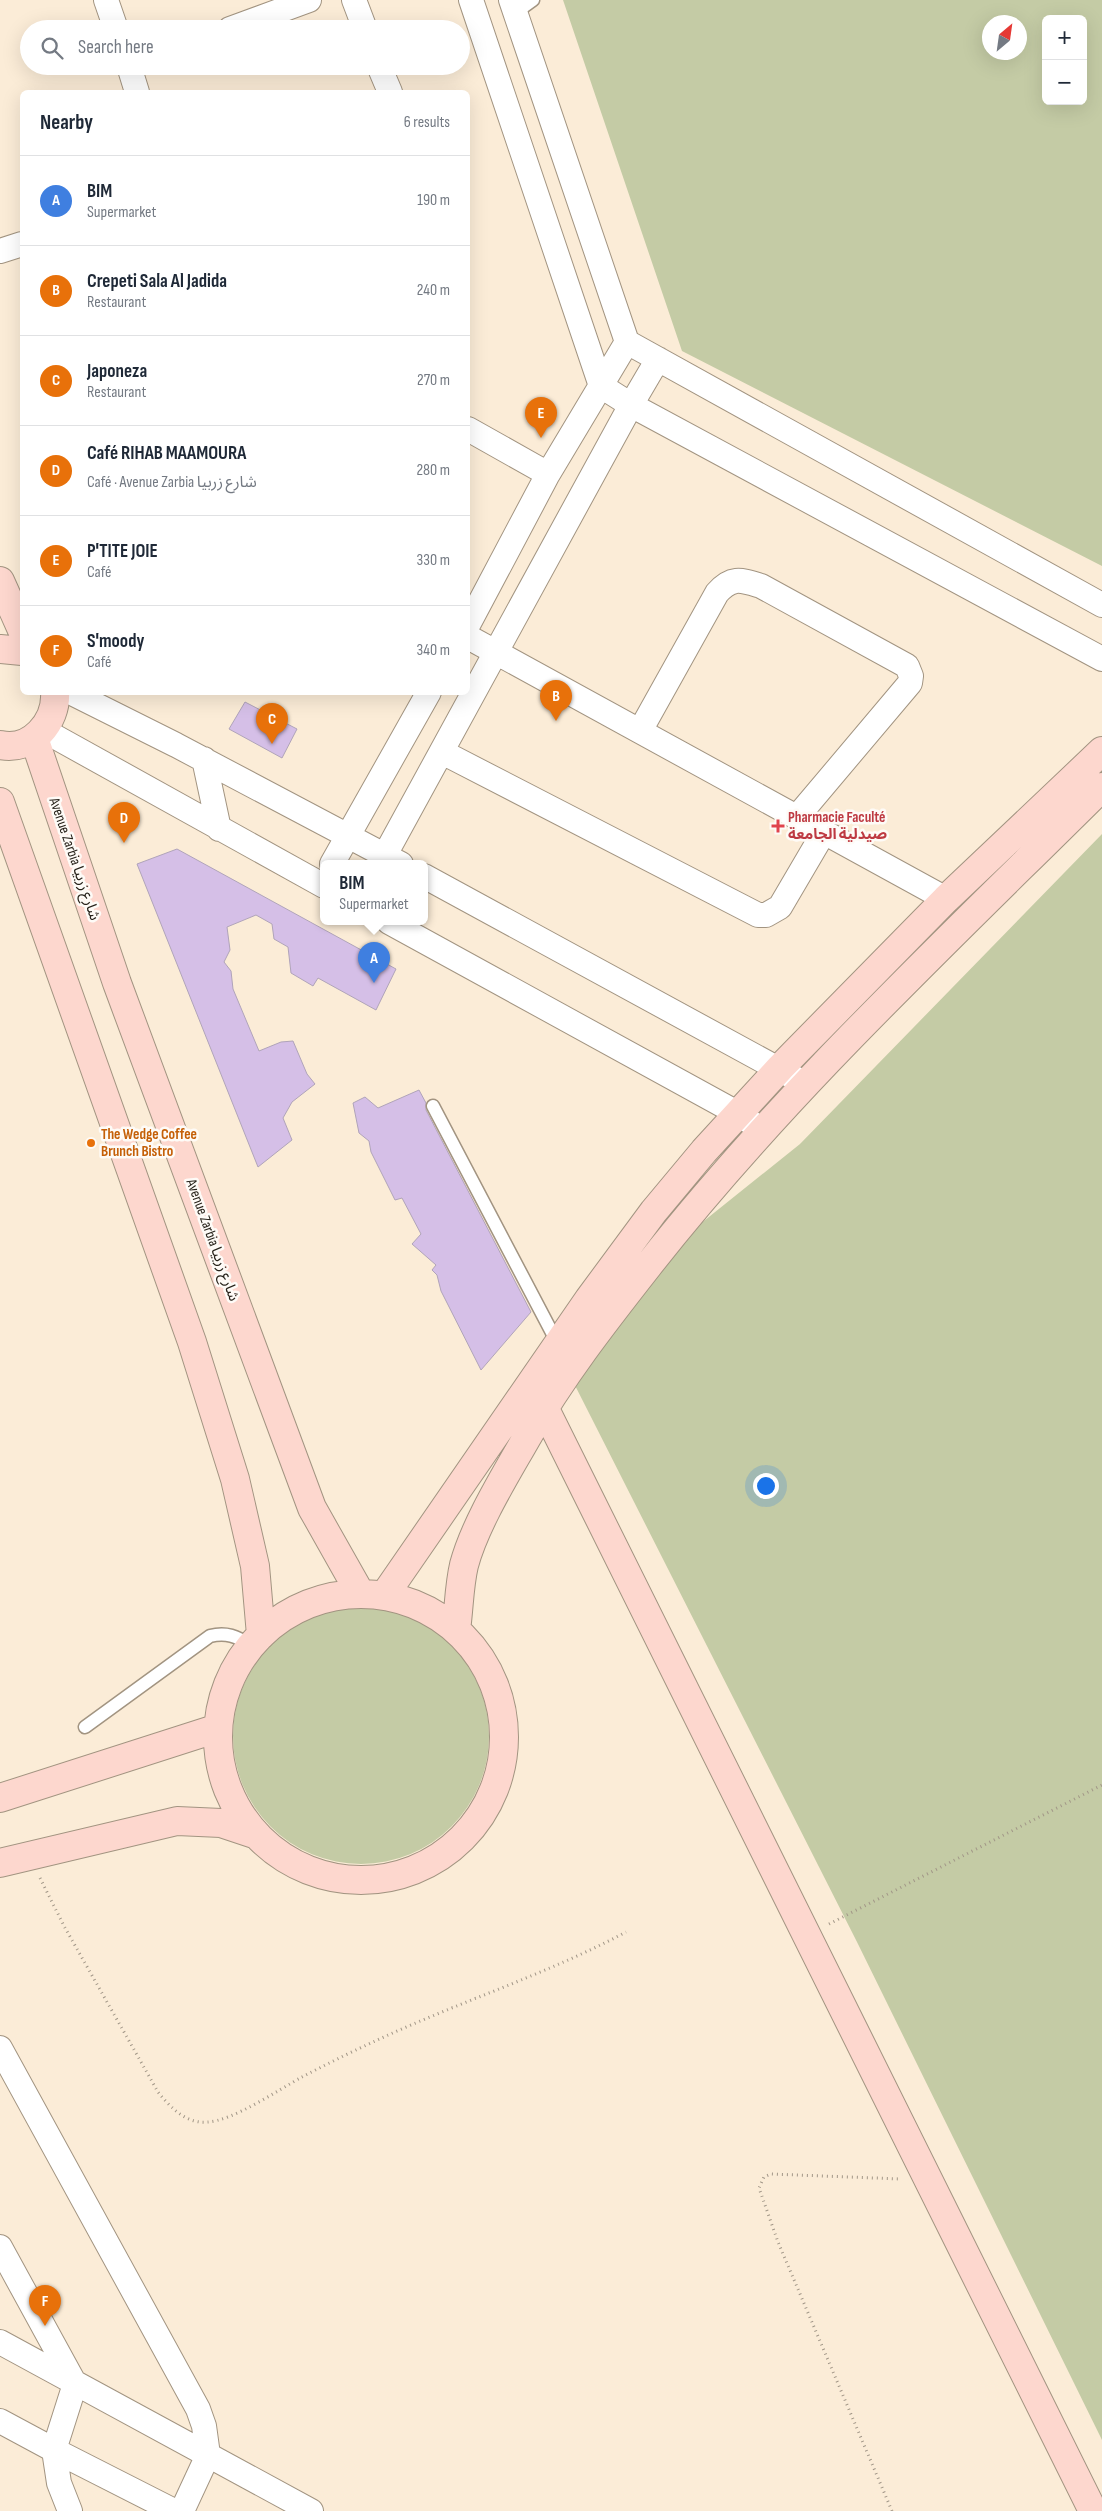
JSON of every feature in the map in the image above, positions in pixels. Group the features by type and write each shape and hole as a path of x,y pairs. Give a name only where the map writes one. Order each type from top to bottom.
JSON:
{"main road":[{"path":"0,581 20,626"},
{"path":"0,650 20,651"},
{"path":"0,745 20,744 39,734 52,716 55,695"},
{"name":"Avenue Zarbia شارع زربيا","path":"39,734 117,983 312,1508 372,1594"},
{"path":"372,1594 558,1344 654,1211 737,1113 946,899 1102,751"},
{"path":"456,1630 464,1565 476,1534 501,1483 544,1407 604,1322 689,1213 804,1083 1102,786"},
{"path":"0,802 192,1342 232,1470 256,1566 256,1640"},
{"path":"544,1407 1094,2511"},
{"path":"372,1594 418,1606 434,1614 456,1630 483,1662 500,1701 505,1742 498,1784 478,1821 449,1851 412,1872 378,1881 336,1879 293,1863 273,1850 257,1835 234,1803 221,1767 218,1728 224,1694 239,1662 256,1640 284,1616 310,1604 372,1594"},
{"path":"0,1798 218,1728"},
{"path":"0,1863 177,1821 221,1823 257,1835"}],"street":[{"path":"106,0 113,20"},
{"path":"255,20 309,0"},
{"path":"354,0 362,20"},
{"path":"471,0 601,386 631,405 1102,659"},
{"path":"520,4 627,342 1102,605"},
{"path":"132,75 136,90"},
{"path":"383,75 389,90"},
{"path":"0,251 20,245"},
{"path":"470,621 548,474 627,342"},
{"path":"389,860 442,752 631,405 658,359"},
{"path":"470,430 548,474"},
{"path":"640,731 717,592 725,583 734,580 761,586 907,666 911,676 910,683 797,817"},
{"path":"470,638 946,899"},
{"path":"76,695 204,759 348,836 387,860"},
{"path":"335,860 427,695"},
{"path":"39,734 220,829 320,876"},
{"path":"442,752 758,915 774,912 784,901 824,832"},
{"path":"204,759 220,829"},
{"path":"428,878 780,1068 804,1083"},
{"path":"394,925 737,1113 762,1130"},
{"path":"0,2048 198,2409 206,2433 208,2455 182,2511"},
{"path":"0,2247 75,2384 54,2450 59,2483 70,2511"},
{"path":"0,2342 311,2511"},
{"path":"0,2420 54,2450 174,2511"}],"lane":[{"path":"432,1106 558,1344"},
{"path":"85,1727 210,1636 220,1634 256,1640"}],"path":[{"path":"806,1935 1102,1785"},
{"path":"28,1855 64,1926 158,2092 176,2111 192,2121 199,2122 218,2121 374,2041 584,1954 626,1932"},
{"path":"892,2511 778,2242 759,2188 764,2177 771,2174 928,2180"}],"green space":[{"path":"563,0 1102,0 1102,566 682,351"},
{"path":"1102,834 1102,2440 857,1942 553,1342 800,1144"},
{"path":"361,1608 398,1614 421,1623 442,1637 460,1655 479,1687 486,1711 489,1736 483,1773 474,1796 460,1817 442,1835 410,1854 386,1861 361,1864 324,1858 301,1849 280,1835 262,1817 243,1785 236,1761 233,1736 239,1699 248,1676 262,1655 280,1637 312,1618 336,1611"}],"building":[{"path":"245,702 297,729 282,758 229,729"},
{"path":"177,849 396,969 376,1010 318,978 313,986 291,973 288,947 274,939 272,924 256,915 227,927 230,950 224,962 231,971 233,989 259,1051 281,1042 293,1041 307,1074 315,1084 292,1102 283,1118 292,1140 258,1167 137,864"},
{"path":"419,1090 426,1103 426,1110 531,1312 481,1370 441,1291 437,1275 432,1270 436,1265 412,1244 421,1234 402,1198 395,1200 371,1152 369,1141 359,1133 353,1103 365,1097 378,1108"}],"place":[{"name":"P'TITE JOIE","path":"541,438"},
{"name":"Crepeti Sala Al Jadida","path":"556,721"},
{"name":"Japoneza","path":"272,744"},
{"name":"Pharmacie Faculté صيدلية الجامعة","path":"778,826"},
{"name":"Café RIHAB MAAMOURA","path":"124,843"},
{"name":"BIM","path":"374,983"},
{"name":"The Wedge Coffee Brunch Bistro","path":"91,1143"},
{"name":"S'moody","path":"45,2326"}]}
